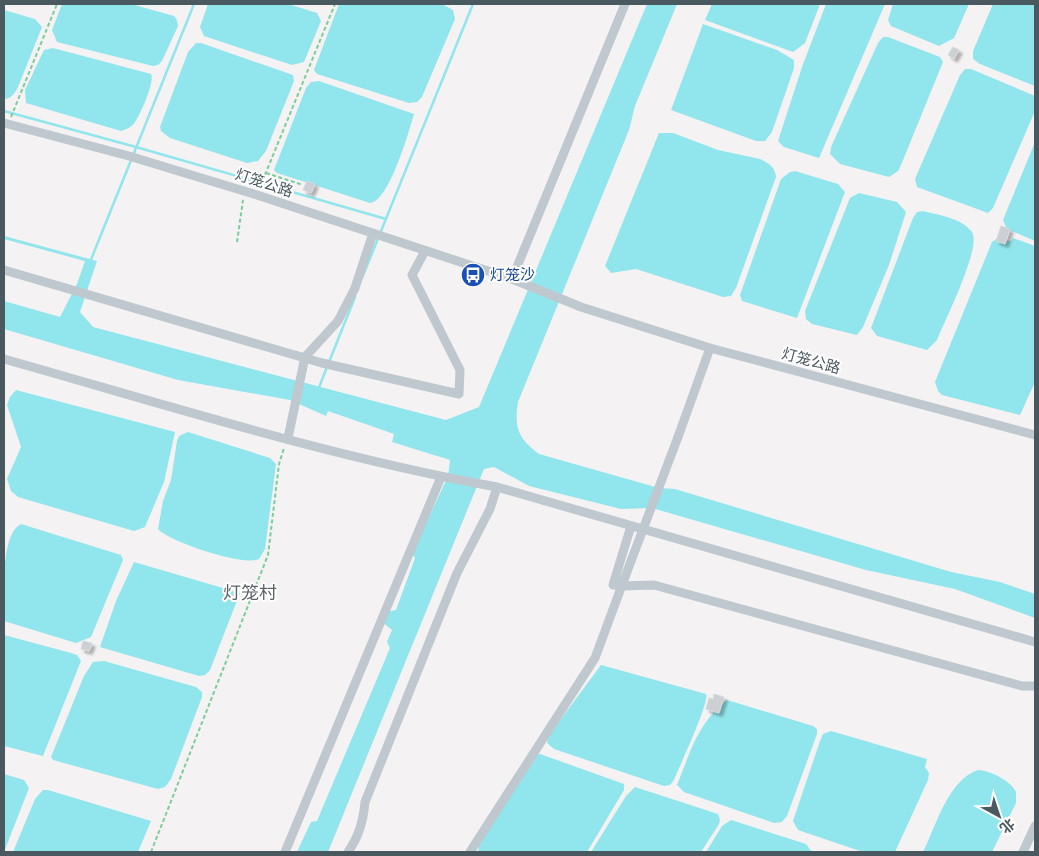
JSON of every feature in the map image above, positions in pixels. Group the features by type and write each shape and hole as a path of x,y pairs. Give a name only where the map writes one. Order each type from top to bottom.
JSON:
{"street":[{"path":"512,280 626,4"},
{"name":"灯笼公路","path":"6,123 129,156 244,191 512,280 581,307 710,348 1035,434"},
{"path":"288,438 305,357 338,321 355,288 376,234"},
{"path":"4,270 71,288 322,363 459,394 460,370 412,275 425,251"},
{"path":"470,852 595,658 710,348"},
{"path":"4,359 288,438 441,477 497,487 1035,642"},
{"path":"285,852 441,477"},
{"path":"348,852 357,840 363,821 365,802 457,573 490,509 497,487"},
{"path":"631,526 613,585 654,585 1022,686 1035,686"},
{"path":"1023,852 1035,826"}],"path":[{"path":"6,123 56,4"},
{"path":"259,189 335,4"},
{"path":"266,173 303,185"},
{"path":"237,242 244,191"},
{"path":"151,852 268,555 279,464 288,438"}],"water":[{"path":"62,4 131,4 174,16 178,26 162,61 158,65 153,66 57,42 52,30"},
{"path":"208,4 288,4 317,13 321,21 304,62 292,65 204,36 200,27"},
{"path":"339,4 442,4 453,10 455,19 422,97 417,102 409,103 317,74 314,70"},
{"path":"647,4 677,4 635,106 629,130 518,402 517,426 522,437 539,454 659,488 675,489 951,572 1000,582 1035,594 1035,618 955,589 866,570 652,508 621,509 529,486 494,467 484,469 328,852 297,852 311,822 317,821 390,648 387,642 392,630 380,620 386,612 396,610 415,558 412,554 448,476 450,460 392,442 394,434 328,411 326,416 290,400 178,380 4,329 4,301 60,317 77,284 85,261 4,239 4,236 97,261 80,312 93,327 446,420 479,407"},
{"path":"712,4 820,4 805,43 793,52 705,20"},
{"path":"826,4 885,4 819,158 784,147 778,141 802,67"},
{"path":"893,4 969,4 954,38 939,46 891,26 888,20"},
{"path":"993,4 1035,4 1035,86 980,64 973,59 973,51"},
{"path":"4,10 35,19 42,27 17,89 11,97 6,99 4,99"},
{"path":"703,24 777,50 794,60 794,68 772,132 765,141 756,141 671,110"},
{"path":"883,37 888,37 940,57 943,62 901,165 898,171 889,177 840,164 830,154 831,147 878,43"},
{"path":"196,43 201,43 293,75 294,81 266,151 258,161 247,163 170,138 161,131 160,127 188,52"},
{"path":"53,48 151,74 151,84 146,98 132,125 121,131 26,103 25,90 44,50"},
{"path":"965,69 971,69 1035,96 1035,111 993,208 988,213 917,187 915,179 960,75"},
{"path":"319,81 414,114 391,179 377,200 370,203 277,173 274,170 306,88 311,82"},
{"path":"659,133 673,133 718,150 760,159 773,168 776,177 736,288 731,296 723,297 636,269 611,273 605,266"},
{"path":"1035,142 1035,241 1007,229 1003,220"},
{"path":"795,171 838,184 845,192 797,318 742,301 740,295 781,179 790,172"},
{"path":"859,193 897,202 906,212 889,265 863,327 857,335 812,324 806,319 805,311 850,198"},
{"path":"923,211 962,223 972,232 974,240 972,253 954,302 937,340 927,350 877,336 871,328 913,218 917,212"},
{"path":"1013,238 1035,246 1035,382 1020,415 942,395 938,391 935,382 992,242 996,239 1011,241"},
{"path":"16,390 175,432 164,482 145,527 134,531 18,497 11,491 7,479 21,447 7,405 10,397"},
{"path":"188,432 270,458 276,464 265,549 259,559 238,559 207,552 176,540 158,529 163,501 171,480 177,441 179,436"},
{"path":"21,524 121,555 123,560 91,637 76,643 4,621 6,553 14,530"},
{"path":"134,562 240,593 210,670 205,675 199,676 100,647 116,601"},
{"path":"4,635 77,655 81,661 43,756 4,746"},
{"path":"104,661 196,687 202,692 202,697 171,779 165,787 158,789 53,760 51,757 84,676 93,662"},
{"path":"601,665 706,694 699,721 674,780 670,785 664,786 554,749 547,743 549,735"},
{"path":"727,700 813,726 817,729 817,734 787,816 782,822 774,823 684,792 677,785 691,749 702,728 708,719"},
{"path":"831,731 927,759 925,767 929,773 928,780 895,852 863,852 798,830 793,821 820,741 823,734"},
{"path":"540,754 624,784 624,790 587,852 478,852 479,844 536,755"},
{"path":"978,770 1000,777 1016,792 1016,803 992,852 923,852 951,793 968,775"},
{"path":"4,774 24,780 29,788 4,852"},
{"path":"635,787 718,814 719,824 701,852 591,852 626,796"},
{"path":"43,790 151,821 138,852 13,852 35,799"},
{"path":"731,820 806,844 812,852 706,852 722,826"}],"building":[{"path":"953,47 959,50 954,59 948,55"},
{"path":"307,181 315,184 311,193 303,190"},
{"path":"1001,226 1010,229 1005,244 996,241"},
{"path":"83,641 92,643 89,651 81,649"},
{"path":"714,694 724,697 719,713 706,709 709,698 713,699"}],"waterway":[{"path":"90,262 194,4"},
{"path":"362,278 473,4"},
{"path":"4,111 386,219"},
{"path":"329,362 355,297"},
{"path":"318,390 327,367"}],"place":[{"name":"灯笼沙","path":"473,275"}],"district":[{"name":"灯笼村","path":"250,593"}]}
